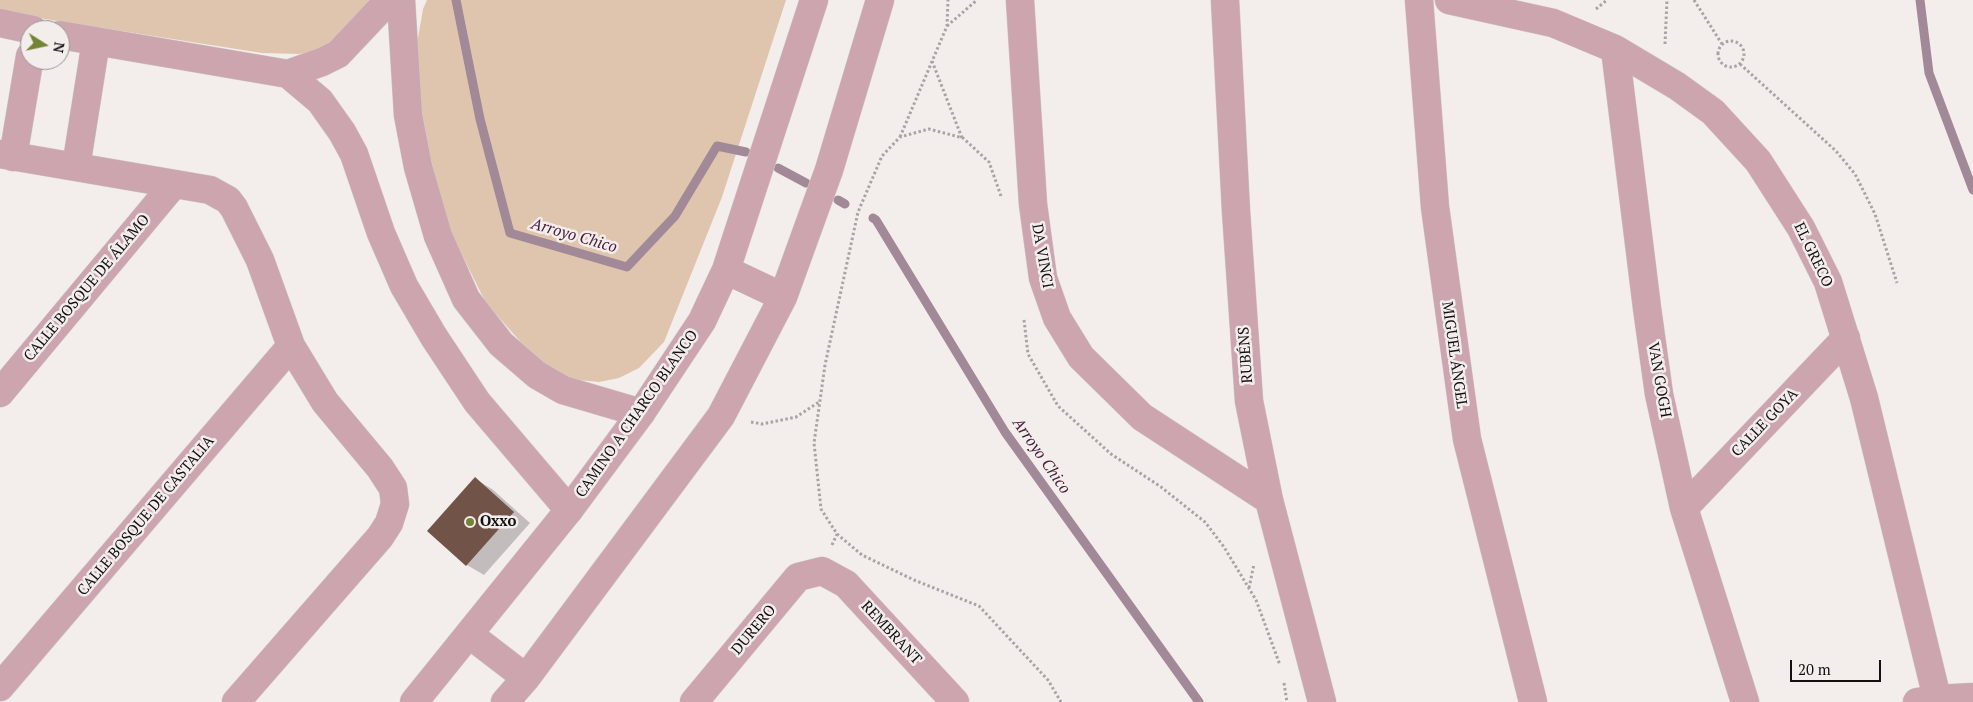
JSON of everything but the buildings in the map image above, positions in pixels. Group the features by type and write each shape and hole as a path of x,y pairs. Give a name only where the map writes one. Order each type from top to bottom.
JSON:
{"street":[{"path":"70,37 288,74 338,54 389,0"},
{"path":"401,0 408,115 418,167 438,236 466,299 502,344 537,375 562,390 641,413"},
{"name":"CAMINO A CHARCO BLANCO","path":"414,702 569,510 641,413 702,321 726,270 814,0"},
{"path":"505,702 526,678 721,416 783,297 830,170 880,0"},
{"name":"DA VINCI","path":"1020,0 1033,204 1043,278 1057,318 1081,357 1142,417 1269,500"},
{"name":"RUBÉNS","path":"1225,0 1236,210 1249,401 1269,500 1322,702"},
{"name":"MIGUEL ÁNGEL","path":"1419,0 1434,207 1467,438 1533,702"},
{"name":"EL GRECO","path":"1449,0 1553,23 1615,49 1664,78 1713,112 1758,161 1805,236 1828,282 1846,338 1864,398 1931,701"},
{"path":"0,23 20,27"},
{"path":"76,167 96,41"},
{"name":"VAN GOGH","path":"1615,49 1657,375 1684,508 1746,702"},
{"path":"27,70 7,156 210,190 228,200 234,208 260,260 291,346 325,402 380,468 393,488 395,504 389,523 380,537 236,702"},
{"path":"288,74 320,102 342,132 354,154 382,233 404,286 434,337 476,402 569,510"},
{"name":"CALLE BOSQUE DE ÁLAMO","path":"0,393 174,184"},
{"path":"726,270 783,297"},
{"name":"CALLE GOYA","path":"1684,508 1846,338"},
{"name":"CALLE BOSQUE DE CASTALIA","path":"0,687 291,346"},
{"name":"DURERO","path":"694,702 798,577 822,571"},
{"name":"REMBRANT","path":"822,571 846,584 955,702"},
{"path":"470,635 526,678"},
{"path":"1931,701 1973,697"}],"path":[{"path":"900,137 946,26 948,0"},
{"path":"946,26 976,0"},
{"path":"1664,78 1667,0"},
{"path":"1694,0 1722,44"},
{"path":"1732,41 1741,45 1744,55 1740,64 1730,68 1721,64 1717,54 1722,44 1732,41"},
{"path":"932,61 962,138"},
{"path":"1740,64 1836,151 1855,174 1875,214 1897,283"},
{"path":"858,212 825,365 814,443 822,509 836,534 862,555 914,580 979,606 1048,680 1062,702"},
{"path":"721,416 762,424 796,417 820,401"}],"shaded area":[{"path":"0,0 369,0 366,7 341,39 312,52 299,54 262,53 70,23 70,20 51,20 0,12"},
{"path":"427,0 786,0 722,197 664,342 639,368 619,378 599,382 569,379 543,367 486,303 447,225 430,156 418,93 418,38 423,9"}],"waterway":[{"name":"Arroyo Chico","path":"456,0 480,119 510,233 627,267 675,216 717,146 746,152"},
{"path":"1920,0 1929,73 1973,190"},
{"path":"778,168 806,183"},
{"path":"838,200 845,204"},
{"name":"Arroyo Chico","path":"873,218 876,220 1005,432 1199,702"}],"place":[{"name":"Oxxo","path":"470,522"}]}
